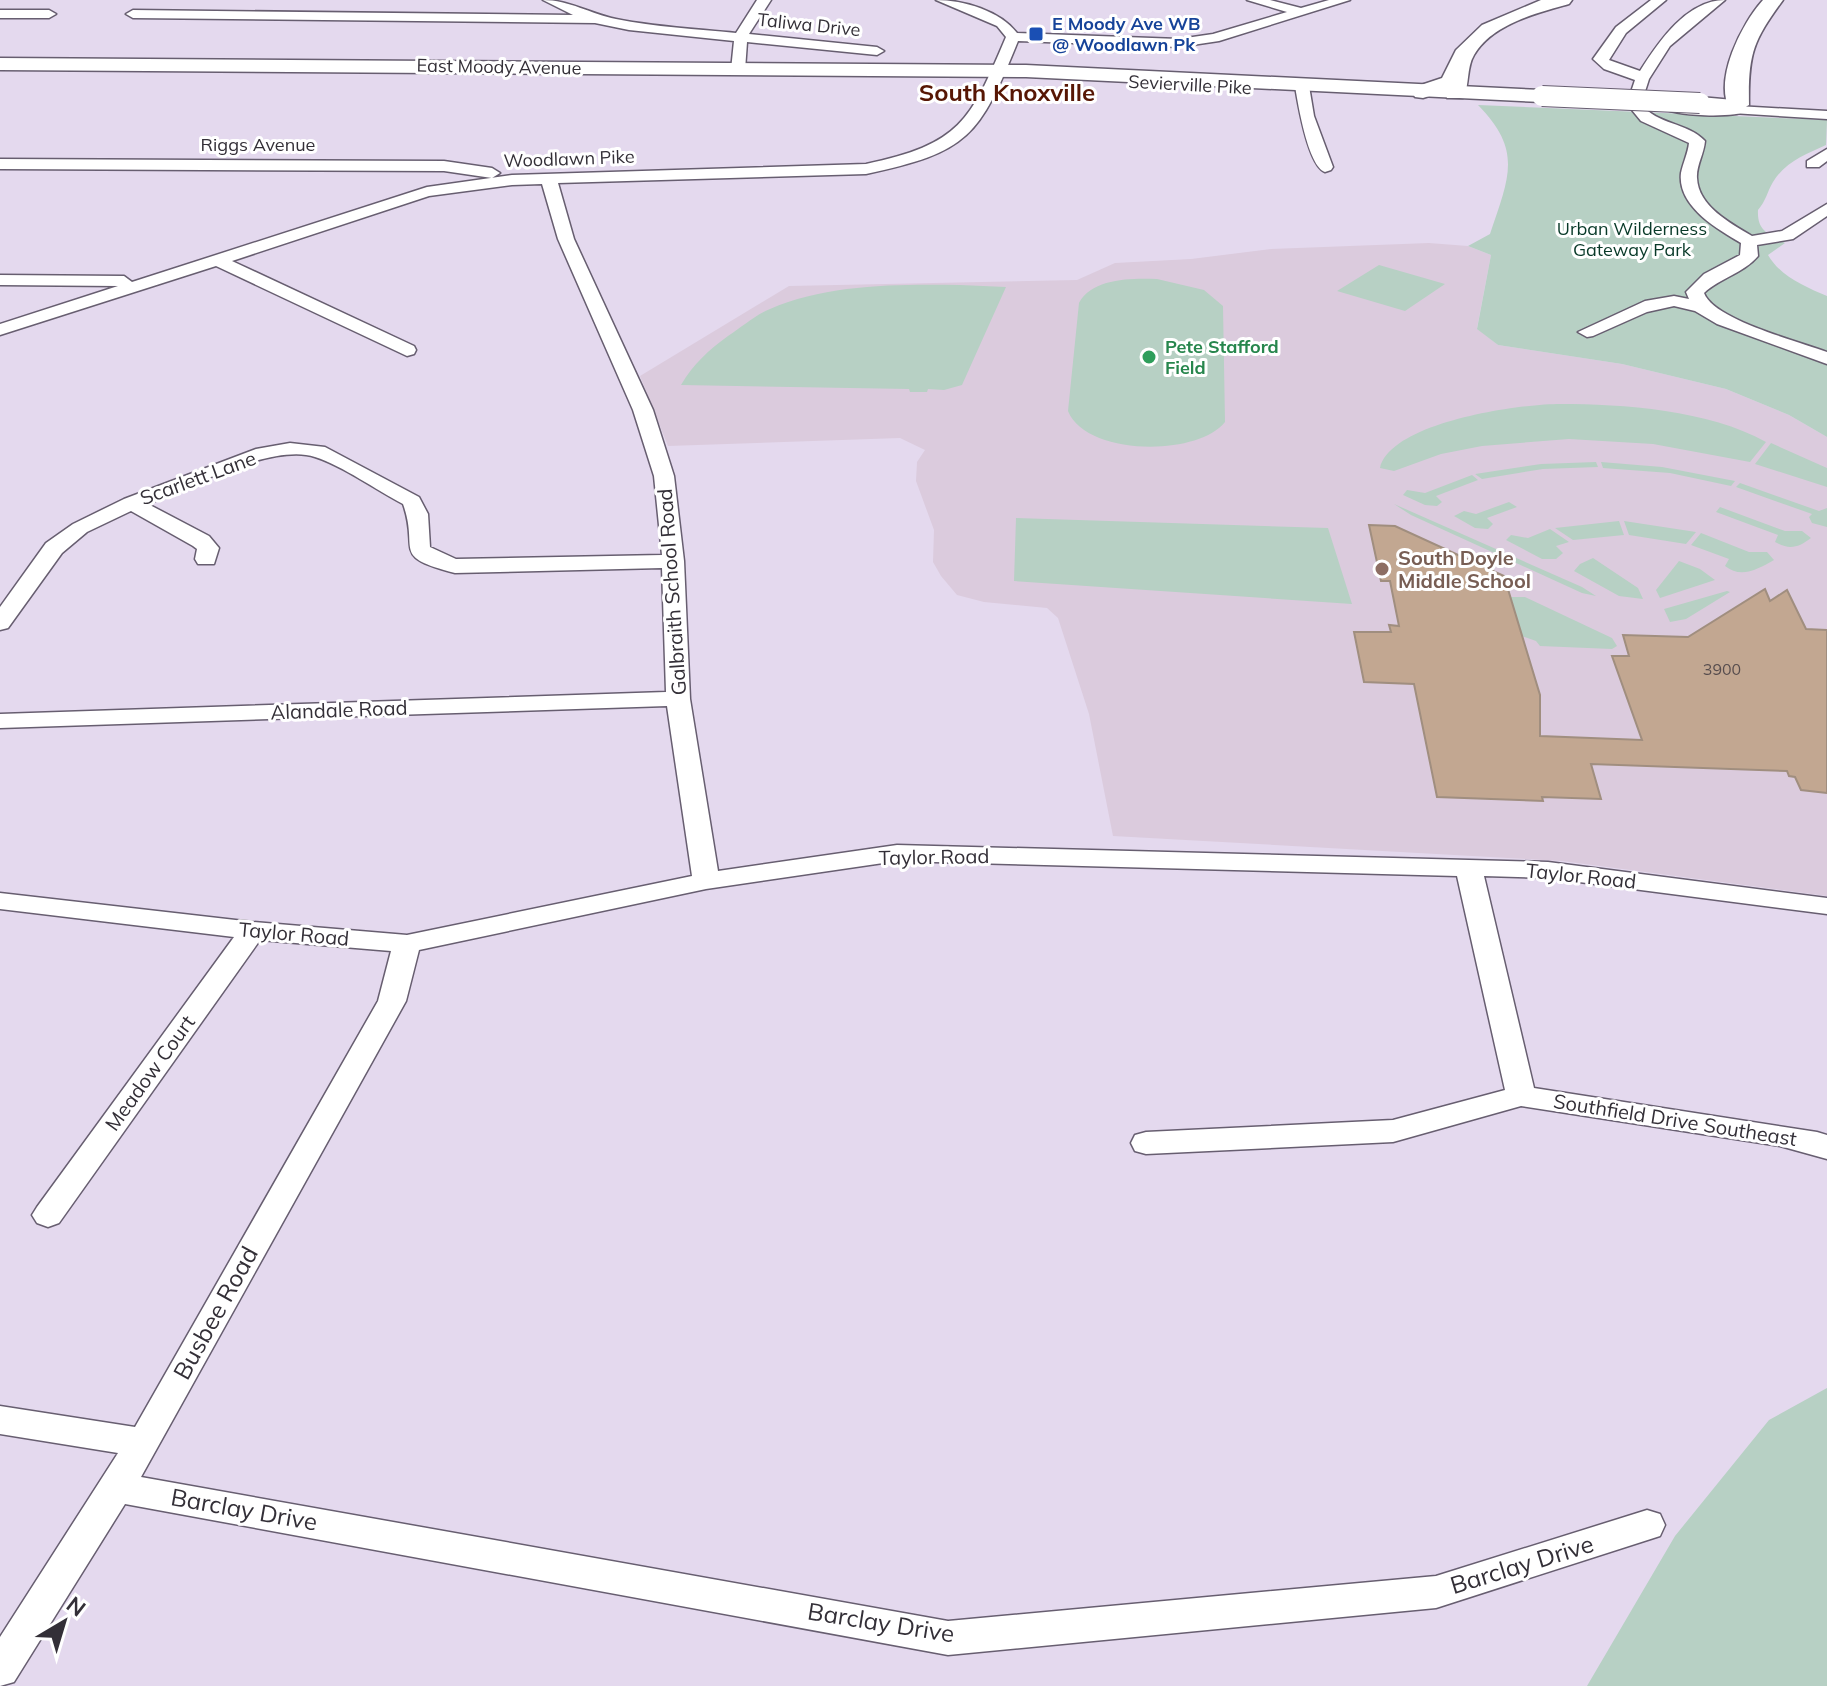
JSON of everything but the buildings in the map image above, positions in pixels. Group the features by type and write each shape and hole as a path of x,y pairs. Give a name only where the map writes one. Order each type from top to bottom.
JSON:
{"highway":[{"path":"1423,92 1446,85 1456,88 1465,50 1496,19 1534,0"},
{"path":"1488,28 1562,0"},
{"path":"1738,108 1737,63 1740,51 1773,0"}],"main road":[{"name":"East Moody Avenue","path":"0,64 999,72"},
{"name":"Sevierville Pike","path":"999,72 1023,76 1423,92"},
{"name":"Sevierville Pike","path":"1302,89 1456,88 1541,99 1738,108"},
{"name":"Sevierville Pike","path":"1541,99 1700,103 1738,108"}],"street":[{"path":"271,15 282,0"},
{"name":"Taliwa Drive","path":"550,0 595,19 877,51"},
{"path":"738,70 741,36 764,0"},
{"path":"943,0 1002,23 1013,37 1179,43 1214,38 1343,0"},
{"path":"1254,0 1302,12"},
{"path":"1640,72 1605,65 1600,59 1621,30 1659,0"},
{"path":"1718,0 1672,36 1640,72 1634,98 1640,114 1685,132 1697,141 1698,151 1691,163 1689,180 1695,197 1714,217 1749,241 1787,235 1827,209"},
{"path":"0,14 49,14"},
{"path":"133,14 595,19"},
{"name":"Woodlawn Pike","path":"0,330 427,192 512,180 866,169 909,161 955,141 974,122 1013,37"},
{"path":"1302,89 1307,116 1325,167"},
{"name":"Sevierville Pike","path":"1738,108 1827,112"},
{"path":"1820,166 1827,154"},
{"name":"Riggs Avenue","path":"0,164 444,166 508,176 512,180"},
{"name":"Galbraith School Road","path":"549,179 566,239 626,369 659,454 664,476 673,561 678,699 706,881"},
{"path":"1700,306 1695,292 1710,278 1744,261 1749,256 1749,241"},
{"path":"217,260 407,350"},
{"path":"0,280 149,281"},
{"path":"1587,332 1606,327 1656,304 1674,301 1700,306 1723,320 1827,358"},
{"name":"Scarlett Lane","path":"0,623 54,548 80,528 131,503 256,455 290,449 318,451 412,501 417,510 418,548 425,559 455,566 673,561"},
{"path":"131,503 201,541 208,548 206,559"},
{"name":"Alandale Road","path":"0,721 678,699"},
{"name":"Taylor Road","path":"0,901 253,931 407,944 706,881 897,853 1548,870 1827,906"},
{"path":"1146,1143 1393,1131 1521,1096 1469,869"},
{"name":"Meadow Court","path":"48,1215 253,931"},
{"name":"Busbee Road","path":"0,1670 144,1443 392,1001 407,944"},
{"name":"Southfield Drive Southeast","path":"1521,1096 1780,1135 1827,1148"},
{"path":"0,1420 144,1443"},
{"name":"Barclay Drive","path":"114,1487 948,1638 1436,1592 1647,1525"}],"shaded area":[{"name":"South Doyle Middle School","path":"1429,243 1468,246 1491,255 1477,328 1498,345 1622,364 1726,389 1789,415 1827,437 1827,896 1562,861 1113,836 1089,714 1058,618 1047,608 984,602 957,595 941,576 933,562 934,530 916,481 917,462 925,450 900,438 668,446 640,376 789,286 1077,280 1115,263 1191,259 1271,249"}],"green space":[{"name":"Urban Wilderness Gateway Park","path":"1478,105 1827,120 1826,145 1796,159 1784,169 1773,182 1758,210 1758,217 1759,223 1769,234 1785,243 1768,255 1779,269 1827,296 1827,437 1789,415 1726,389 1622,364 1498,345 1477,329 1491,255 1468,246 1490,234 1508,165 1502,137"},
{"path":"1379,265 1445,284 1405,311 1337,291"},
{"name":"Pete Stafford Field","path":"1157,279 1204,290 1223,306 1225,422 1211,433 1168,446 1118,443 1096,437 1079,426 1068,411 1079,303 1085,295 1103,284"},
{"path":"863,287 1006,287 962,385 944,390 910,392 909,389 681,385 696,364 721,341 759,314 792,301"},
{"path":"1560,404 1665,411 1719,423 1766,442 1750,462 1653,444 1569,439 1482,446 1441,454 1394,471 1380,468 1389,452 1431,428 1488,412"},
{"path":"1771,443 1827,468 1827,487 1755,464"},
{"path":"1596,462 1598,467 1543,469 1482,479 1475,474 1541,464"},
{"path":"1601,462 1662,467 1735,481 1731,486 1670,473 1603,468"},
{"path":"1472,475 1478,480 1436,496 1442,502 1437,506 1425,505 1403,495 1407,490 1425,493"},
{"path":"1740,483 1819,511 1827,508 1827,527 1812,523 1809,517 1812,514 1736,487"},
{"path":"1509,502 1517,507 1487,518 1493,524 1488,529 1475,528 1454,516 1464,511 1476,514"},
{"path":"1394,504 1596,596 1582,593 1411,515"},
{"path":"1720,507 1785,531 1802,531 1811,538 1798,546 1785,546 1775,542 1778,535 1716,512"},
{"path":"1016,518 1328,528 1352,604 1014,581"},
{"path":"1619,521 1624,535 1573,540 1555,528"},
{"path":"1624,521 1696,532 1686,544 1629,535"},
{"path":"1550,529 1569,542 1556,546 1563,553 1556,559 1542,559 1506,540 1511,535 1528,538"},
{"path":"1701,533 1749,552 1767,552 1774,560 1750,571 1731,570 1725,566 1729,559 1691,545"},
{"path":"1593,558 1638,588 1643,599 1619,596 1574,571"},
{"path":"1679,561 1700,569 1715,580 1660,598 1656,590"},
{"path":"1730,592 1686,619 1670,622 1664,609"},
{"path":"1511,597 1525,597 1612,638 1617,646 1612,649 1540,646 1536,641 1522,636"},
{"path":"1827,1388 1827,1686 1587,1686 1675,1536 1769,1420"}],"place":[{"name":"E Moody Ave WB @ Woodlawn Pk","path":"1036,34"},
{"name":"Pete Stafford Field","path":"1149,357"},
{"name":"South Doyle Middle School","path":"1382,569"}],"district":[{"name":"South Knoxville","path":"1007,93"}]}
